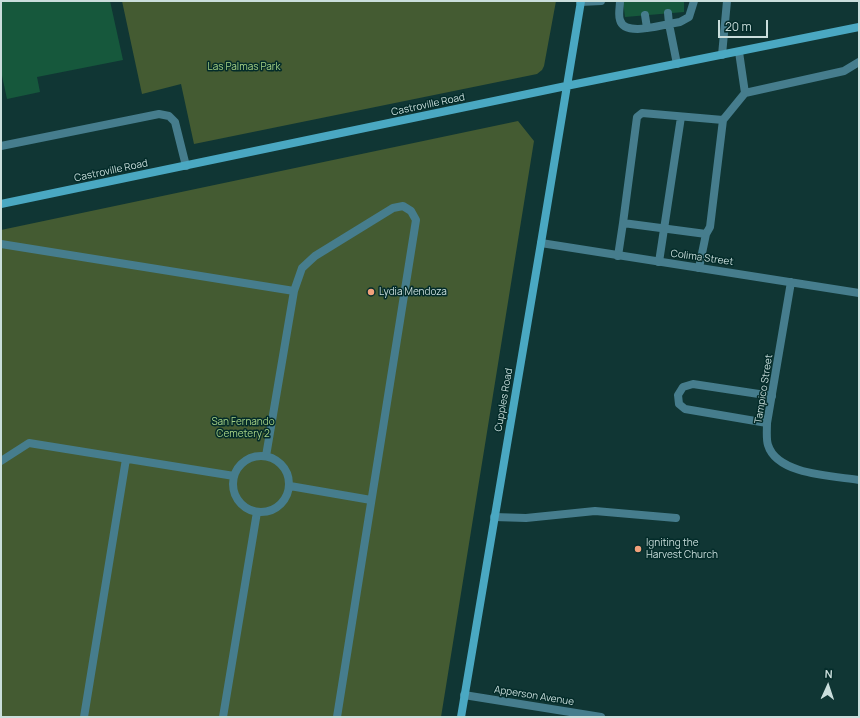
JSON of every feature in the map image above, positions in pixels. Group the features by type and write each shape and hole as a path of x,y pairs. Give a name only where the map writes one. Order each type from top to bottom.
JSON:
{"main road":[{"name":"Cupples Road","path":"461,717 542,243 580,2"},
{"name":"Castroville Road","path":"1,203 859,27"}],"street":[{"path":"580,2 601,1"},
{"path":"620,1 620,20 623,25 633,29 680,22 689,17 694,1"},
{"path":"722,55 727,1"},
{"path":"668,13 677,64"},
{"path":"645,15 647,28"},
{"path":"739,52 745,93"},
{"path":"699,268 706,234 710,227 723,120 745,93 844,71 859,62"},
{"path":"618,256 637,117 642,113 723,120"},
{"path":"1,146 159,114 169,116 176,122 186,166"},
{"path":"659,262 681,117"},
{"path":"266,456 294,291 302,268 314,256 393,208 403,206 411,211 416,220 337,717"},
{"path":"623,222 706,234"},
{"name":"Colima Street","path":"542,243 859,293"},
{"path":"1,244 294,291"},
{"name":"Tampico Street","path":"791,282 767,423 768,445 778,460 797,470 859,480"},
{"path":"767,423 685,409 679,404 678,394 683,387 693,384 772,396"},
{"path":"1,461 29,443 234,476"},
{"path":"256,456 266,456 276,459 284,466 289,476 290,486 288,495 275,509 266,512 257,512 248,509 240,503 235,495 233,486 234,476 238,467 246,460 256,456"},
{"path":"84,717 126,459"},
{"path":"290,486 371,500"},
{"path":"494,517 526,518 595,511 676,518"},
{"path":"223,717 257,512"},
{"name":"Apperson Avenue","path":"464,695 601,717"}],"green space":[{"name":"Las Palmas Park","path":"122,1 556,1 544,66 537,74 194,144 181,84 142,94"},
{"name":"San Fernando Cemetery 2","path":"518,121 534,141 441,717 1,717 1,230"}],"building":[{"path":"1,1 110,1 123,60 37,77 40,92 7,99 1,71"},
{"path":"623,1 684,1 684,12 625,17"}],"place":[{"name":"Lydia Mendoza","path":"371,292"},
{"name":"Igniting the Harvest Church","path":"638,549"}]}
